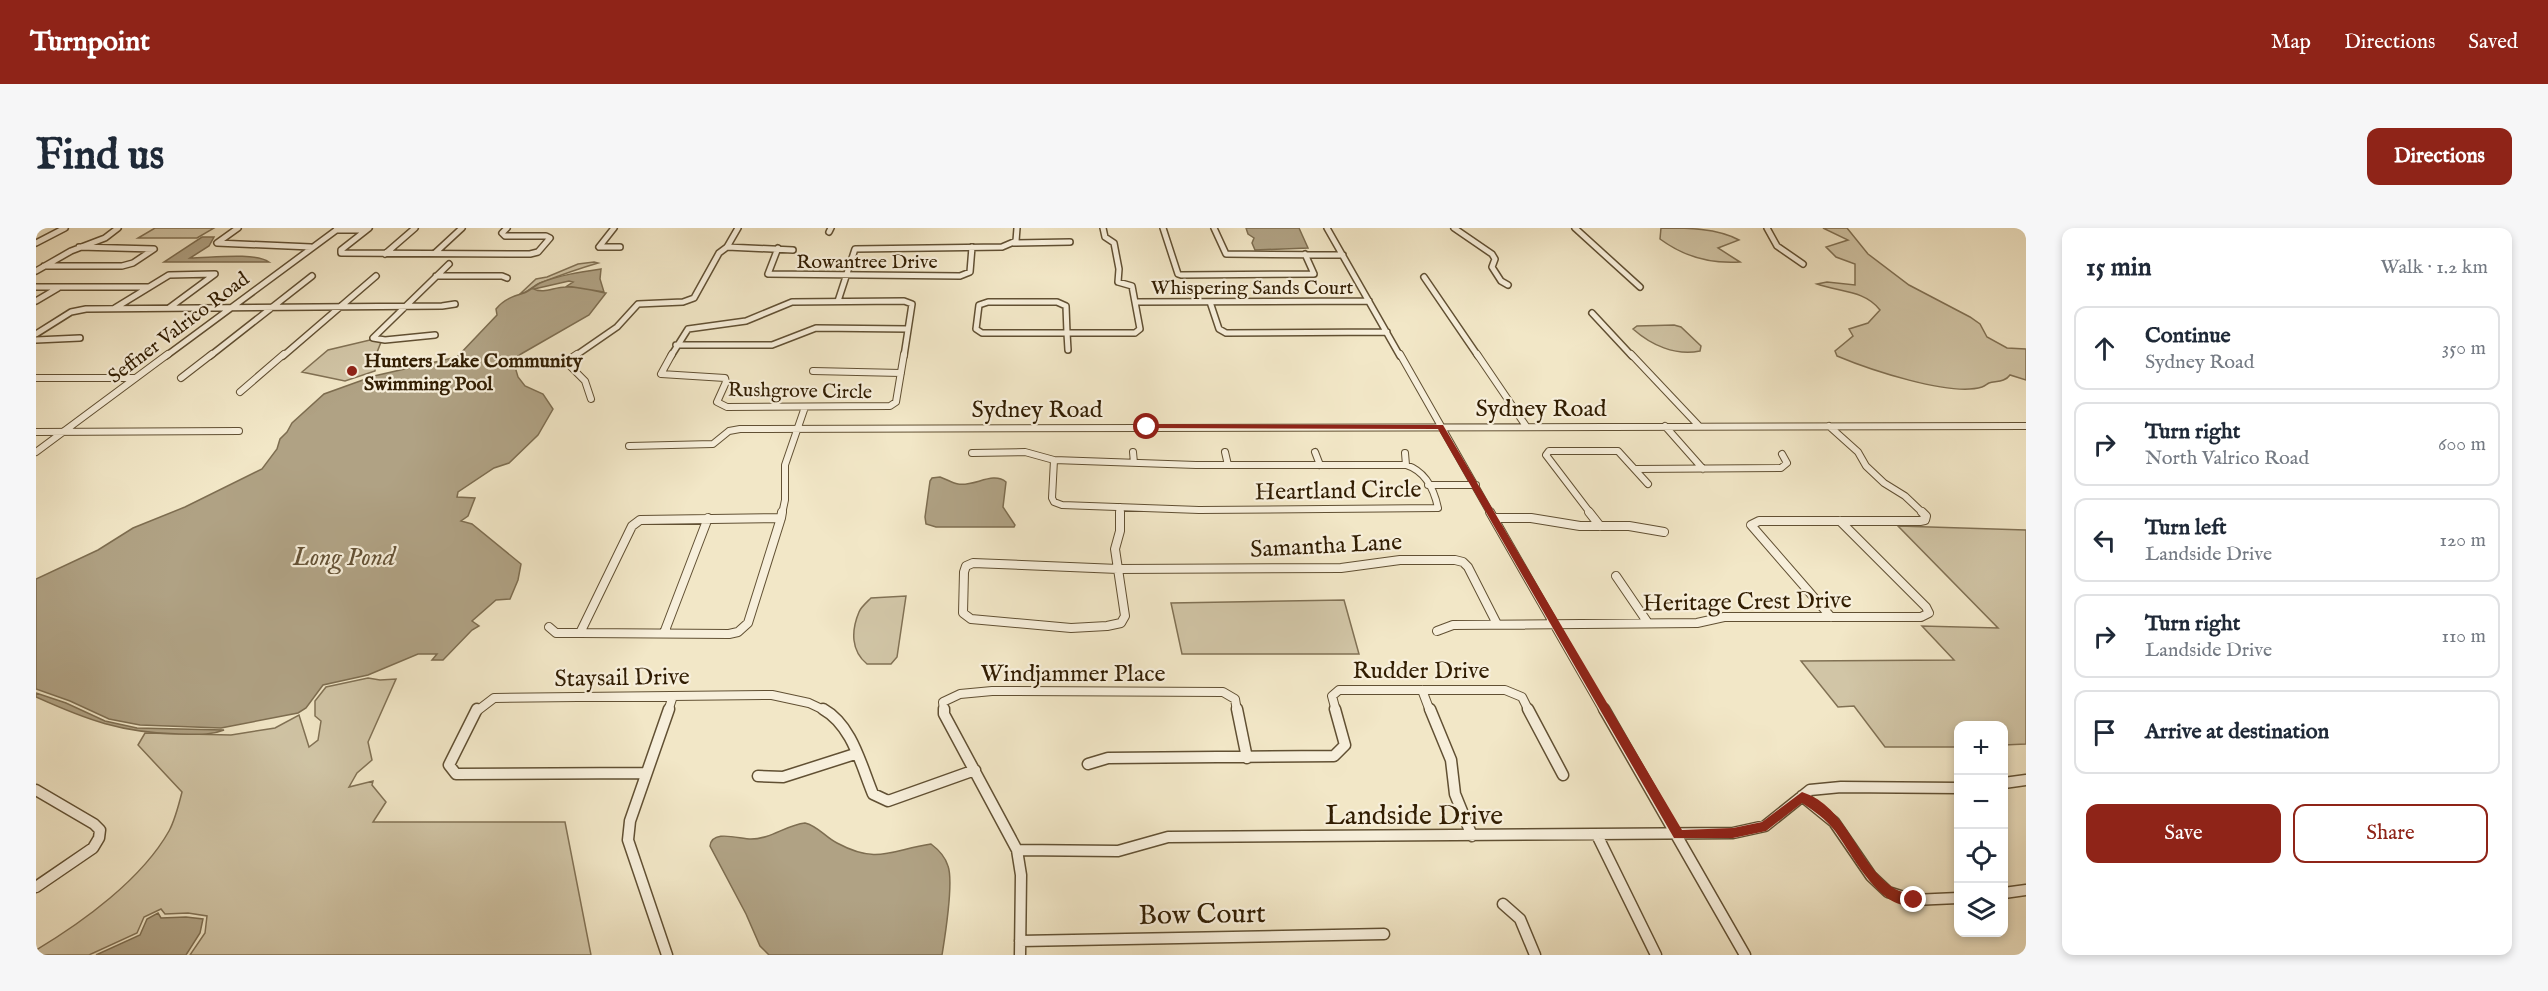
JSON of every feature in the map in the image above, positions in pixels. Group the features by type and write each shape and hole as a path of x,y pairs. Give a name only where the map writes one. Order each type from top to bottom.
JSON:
{"street":[{"path":"36,243 65,228"},
{"path":"36,271 79,248 105,238 118,228"},
{"path":"238,228 217,243 312,247"},
{"path":"385,254 416,228"},
{"path":"435,253 462,228"},
{"path":"368,229 341,250 341,253 530,254 538,252 549,238 546,236 505,236 502,233 507,228"},
{"path":"614,228 599,247 620,247"},
{"path":"591,399 589,387 584,378 571,367 571,358 617,327 638,304 683,302 694,298 719,253 727,247 738,228"},
{"path":"1014,243 1017,238 1017,228"},
{"path":"1068,350 1067,333 1066,306 1057,302 988,302 979,305 976,329 982,333 1067,333 1135,333 1140,329 1132,287 1118,282 1119,269 1114,243 1104,237 1103,228"},
{"path":"1163,228 1178,273 1182,275 1314,274 1307,254"},
{"path":"1214,228 1226,254 1342,253"},
{"path":"1327,228 1440,426 1496,518 1745,955"},
{"path":"1454,228 1493,254 1496,258 1492,267 1501,281 1508,285"},
{"path":"1575,228 1640,287"},
{"path":"1767,228 1778,246 1803,264"},
{"path":"337,229 368,229"},
{"name":"Seffner Valrico Road","path":"36,452 337,229"},
{"path":"838,301 854,252 860,248 1002,247 1014,243 1070,242"},
{"path":"727,247 793,249"},
{"name":"Rowantree Drive","path":"778,248 768,274 845,276 965,275 970,272 972,247"},
{"path":"44,266 122,266 133,263 154,249 79,248"},
{"path":"435,335 375,339 375,335 449,264"},
{"path":"114,309 173,274 215,274 169,309"},
{"path":"181,378 269,307 312,276"},
{"path":"240,392 376,276"},
{"path":"436,276 502,276 507,278"},
{"path":"1424,277 1526,426"},
{"path":"36,287 148,287"},
{"path":"36,301 59,287"},
{"name":"Whispering Sands Court","path":"1135,302 1369,301"},
{"name":"Rushgrove Circle","path":"911,302 908,329 896,402 890,406 722,406 717,402 726,382 725,378 661,374 676,345 688,329 728,326 754,319 782,303 911,302"},
{"path":"1210,302 1219,329 1226,333 1387,332"},
{"path":"36,334 76,311 455,304"},
{"path":"1592,313 1699,426"},
{"path":"676,345 772,345 816,328 908,329"},
{"path":"36,340 80,338"},
{"path":"813,371 901,373"},
{"path":"36,378 135,378"},
{"path":"549,627 556,633 729,634 744,629 748,623 781,518 785,500 785,465 805,407"},
{"path":"1665,426 1703,469"},
{"path":"1829,426 1858,452 1866,466 1884,483 1905,496 1926,516 1925,520 1920,521 1759,521 1752,525 1753,530 1831,617"},
{"name":"Sydney Road","path":"629,446 712,444 729,431 740,429 2026,426"},
{"path":"36,432 239,431"},
{"path":"1600,526 1546,455 1549,451 1618,451 1648,484"},
{"path":"1133,452 1134,463"},
{"path":"1225,452 1228,465"},
{"path":"1315,452 1320,465"},
{"path":"972,453 1040,453 1054,460"},
{"path":"1405,453 1406,465"},
{"path":"1635,469 1781,468 1787,463 1782,453"},
{"name":"Heartland Circle","path":"1054,460 1228,465 1406,465 1422,472 1438,507 1429,509 1199,510 1062,505 1054,502 1052,498 1054,460"},
{"path":"1429,487 1477,487"},
{"name":"Samantha Lane","path":"1120,507 1120,531 1116,549 1119,568 1125,616 1117,624 1035,625 971,619 963,613 964,572 966,566 973,563 1053,568 1119,568 1196,570 1341,568 1400,560 1455,560 1463,562 1468,567 1497,624"},
{"path":"580,633 632,526 640,520 649,518 781,518"},
{"path":"664,633 708,518"},
{"path":"1496,518 1531,518 1580,526 1629,526 1664,532"},
{"name":"Heritage Crest Drive","path":"1437,631 1453,625 1697,623 1724,617 1920,617 1929,613 1926,607 1840,521"},
{"path":"1616,576 1648,623"},
{"name":"Rudder Drive","path":"1088,764 1108,758 1334,756 1345,745 1332,696 1339,690 1505,690 1522,697 1563,774"},
{"path":"1422,690 1451,760 1455,794 1472,836"},
{"name":"Windjammer Place","path":"1020,955 1021,875 1017,850 944,714 944,702 960,694 992,691 1223,692 1235,699 1247,758"},
{"name":"Staysail Drive","path":"646,773 456,774 449,765 478,708 494,698 772,695 803,700 840,721 873,794 888,801 975,770"},
{"path":"667,955 628,840 630,821 673,696"},
{"path":"758,776 783,777 855,754"},
{"path":"2008,782 2026,780"},
{"name":"Landside Drive","path":"1017,850 1118,851 1168,837 1733,833 1766,826 1810,790 1826,787 1954,788"},
{"path":"36,790 94,824 100,830 99,838 93,848 36,887"},
{"path":"1802,796 1822,809 1838,826 1871,875 1886,890 1897,896 1914,900 1954,898"},
{"path":"1597,835 1656,955"},
{"path":"2008,892 2026,890"},
{"path":"1503,904 1520,919 1535,955"},
{"name":"Bow Court","path":"1020,941 1384,934"}],"shaded area":[{"path":"155,228 214,228 197,238 138,238"},
{"path":"1661,228 1702,230 1730,236 1739,240 1718,248 1740,262 1718,262 1698,258 1678,250 1660,239"},
{"path":"1823,228 1847,228 1868,254 1909,285 1970,317 1980,324 1987,337 2007,348 2026,349 2026,380 2010,375 2003,380 1982,387 1950,388 1909,380 1837,356 1835,351 1853,336 1849,329 1868,323 1880,310 1874,303 1859,295 1817,284 1827,282 1855,285 1855,264 1836,257 1826,247 1848,240"},
{"path":"598,263 540,283 520,294 536,279 547,277 578,264"},
{"path":"1674,325 1681,327 1701,346 1700,351 1682,352 1664,348 1633,329 1637,326"},
{"path":"370,340 381,342 376,355 375,371 345,381 302,372 328,350"},
{"path":"1898,526 2026,530 2026,744 2008,745 2008,721 1954,721 1954,747 1885,747 1854,706 1838,707 1801,661 1954,660 1922,626 1998,628"},
{"path":"906,596 897,657 891,664 867,664 858,653 854,640 856,619 860,610 871,598"},
{"path":"1344,600 1359,654 1182,654 1171,603"},
{"path":"368,678 396,679 368,742 372,760 357,773 349,787 373,781 372,785 386,802 373,822 565,822 591,955 190,955 205,933 207,916 188,913 165,914 161,909 144,917 137,933 89,955 36,955 36,950 92,913 127,882 157,849 171,827 182,792 138,745 145,733 231,735 275,728 299,715 309,747 318,740 321,721 315,716 315,701 326,687"}],"water":[{"path":"1246,228 1299,228 1308,248 1255,250 1252,243 1254,238 1248,234"},
{"path":"202,237 214,237 209,246 190,258 243,256 269,262 164,262"},
{"name":"Long Pond","path":"601,269 600,279 604,292 592,290 606,293 589,315 513,360 518,377 525,386 543,394 553,409 538,435 509,463 494,468 458,492 457,497 475,498 468,516 461,521 472,524 521,564 518,580 510,599 496,600 472,621 479,626 472,630 443,660 432,660 437,654 418,654 368,675 323,685 306,708 298,713 221,728 140,725 109,719 70,701 36,689 36,579 98,550 133,528 185,507 262,469 292,423 324,394 374,376 457,357 497,315 496,309 502,303 540,283","holes":["569,281 573,282 567,286 574,287 542,291 534,289"]},
{"path":"940,477 958,484 995,478 1006,482 1003,507 1015,525 1014,527 936,527 926,524 930,481 932,478"},
{"path":"36,693 66,703 105,721 137,728 224,730 207,734 179,734 122,728 89,719 36,697"},
{"path":"805,823 837,843 863,853 884,854 931,844 939,851 945,859 950,874 942,955 769,955 760,946 710,846 712,841 721,836 758,838"},
{"path":"158,913 161,918 203,919 200,933 186,955 96,955 140,935 147,919"}],"place":[{"name":"Hunters Lake Community Swimming Pool","path":"352,371"}],"route":[{"path":"1147,427 1440,426 1496,518 1678,835 1733,833 1766,826 1802,796 1822,809 1838,826 1871,875 1886,890 1897,896 1914,900"}]}
